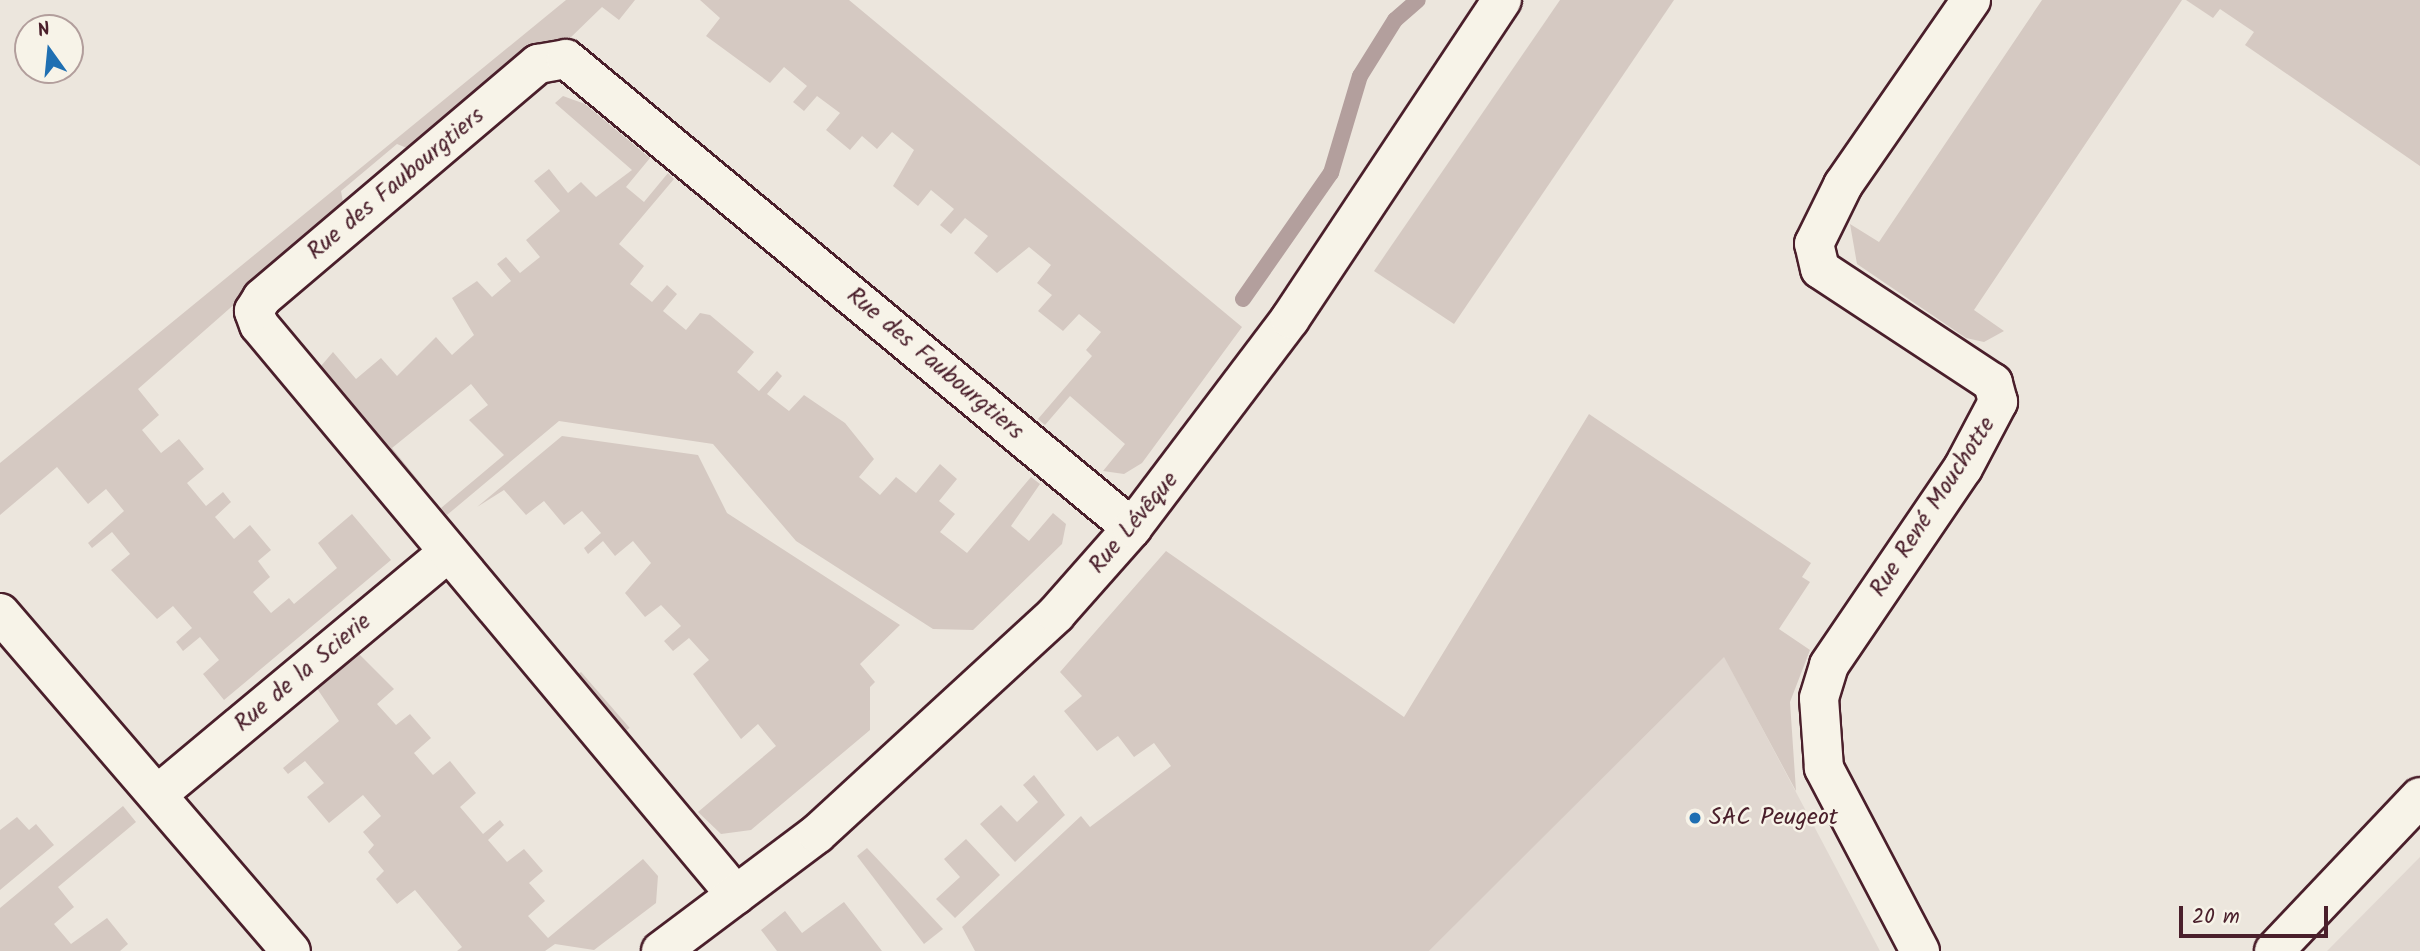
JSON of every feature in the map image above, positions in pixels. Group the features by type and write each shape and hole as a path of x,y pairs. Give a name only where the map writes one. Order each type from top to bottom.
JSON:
{"street":[{"name":"Rue Lévêque","path":"661,951 817,834 1031,637 1132,528 1290,319 1502,0"},
{"name":"Rue René Mouchotte","path":"1920,951 1824,768 1819,698 1829,665 1963,468 1998,402 1993,383 1820,269 1814,244 1843,186 1971,0"},
{"name":"Rue des Faubourgtiers","path":"736,895 259,325 254,311 538,64 557,59 573,63 1132,528"},
{"name":"Rue de la Scierie","path":"158,794 448,552"},
{"path":"0,613 291,951"},
{"path":"2274,951 2420,797"}],"shaded area":[{"path":"566,0 635,0 619,20 602,7 567,41 541,42 412,150 397,144 341,191 344,208 138,389 159,415 142,430 161,453 179,439 204,469 187,483 206,506 223,492 231,502 215,517 234,539 250,525 271,550 258,561 270,577 253,592 271,613 289,598 294,604 337,568 318,543 352,514 391,560 224,700 203,674 219,660 200,637 183,651 176,642 192,628 173,606 157,619 111,570 130,554 112,532 92,548 88,543 124,511 106,489 88,504 57,467 0,515 0,463"},
{"path":"700,0 849,0 1242,327 1142,463 1124,474 1103,471 1125,444 1070,396 1045,425 1038,419 1092,356 1086,350 1101,332 1079,314 1063,331 1038,311 1052,295 1037,283 1051,265 1029,247 997,273 974,253 988,236 965,218 951,234 940,225 954,209 931,190 918,206 893,186 914,150 892,132 877,149 862,136 850,150 826,130 840,113 817,96 804,111 793,102 807,86 784,67 770,83 706,36 720,18"},
{"path":"1560,0 1674,0 1454,324 1374,271"},
{"path":"2042,0 2182,0 1974,310 2004,331 1984,342 1966,338 1857,264 1850,224 1879,242"},
{"path":"2186,0 2420,0 2420,166 2245,45 2254,32 2220,9 2213,18"},
{"path":"563,96 585,104 650,158 626,187 644,202 668,173 674,179 619,244 644,266 630,284 652,302 667,285 677,294 663,311 686,330 700,313 710,315 754,352 737,372 759,391 777,371 782,376 767,394 789,411 804,395 845,423 874,459 859,477 880,495 896,477 916,493 940,464 957,479 939,501 955,514 940,532 967,553 1031,477 1040,484 1011,526 1029,541 1053,513 1066,524 1062,544 973,630 933,629 796,541 713,444 559,421 447,515 441,508 504,455 469,420 488,405 471,384 392,448 422,485 414,492 315,373 333,352 356,379 381,358 397,376 436,337 452,355 474,335 452,298 477,281 492,297 511,281 497,264 506,257 520,273 540,257 526,240 560,211 534,181 549,169 568,193 581,182 596,197 632,170 555,103"},
{"path":"1589,414 1811,563 1802,577 1810,582 1779,629 1810,650 1790,702 1796,791 1724,657 1429,951 975,951 962,927 1081,816 1090,827 1171,766 1154,743 1134,757 1118,736 1097,751 1064,711 1082,696 1060,672 1166,551 1404,717"},
{"path":"562,436 698,455 727,513 900,625 860,664 875,682 870,687 870,730 751,830 721,834 698,812 776,746 758,724 741,739 693,674 709,660 689,638 673,651 664,641 681,626 661,605 645,617 625,593 651,563 633,541 615,556 603,541 588,554 584,548 601,533 582,511 564,525 544,501 526,515 504,490 477,507"},
{"path":"419,593 424,598 359,654 394,689 377,704 396,725 410,714 431,738 414,753 433,775 450,761 476,793 460,807 483,834 500,820 504,825 488,840 507,862 524,849 543,871 529,883 545,901 528,916 548,938 643,859 658,876 656,903 594,950 555,944 545,951 457,951 462,947 415,890 397,904 376,879 384,871 368,852 374,845 363,832 381,816 363,795 329,823 307,797 324,783 305,761 288,774 283,768 339,721 314,684"},
{"name":"SAC Peugeot","path":"1724,656 1880,951 1429,951"},
{"path":"581,672 630,728 621,735 573,679"},
{"path":"1034,775 1065,815 1015,862 980,824 1001,805 1017,822 1038,802 1023,785"},
{"path":"123,806 136,822 58,887 74,907 54,924 71,944 107,918 128,944 120,951 0,951 0,908"},
{"path":"17,817 29,830 36,824 54,845 0,890 0,830"},
{"path":"966,839 1000,875 955,918 936,899 960,877 944,859"},
{"path":"867,848 943,929 924,944 857,856"},
{"path":"2420,857 2420,951 2327,951"},
{"path":"844,902 882,951 777,951 761,930 785,911 802,933"}],"waterway":[{"path":"1243,299 1331,173 1360,76 1395,20 1418,0"}],"place":[{"name":"SAC Peugeot","path":"1695,818"}]}
